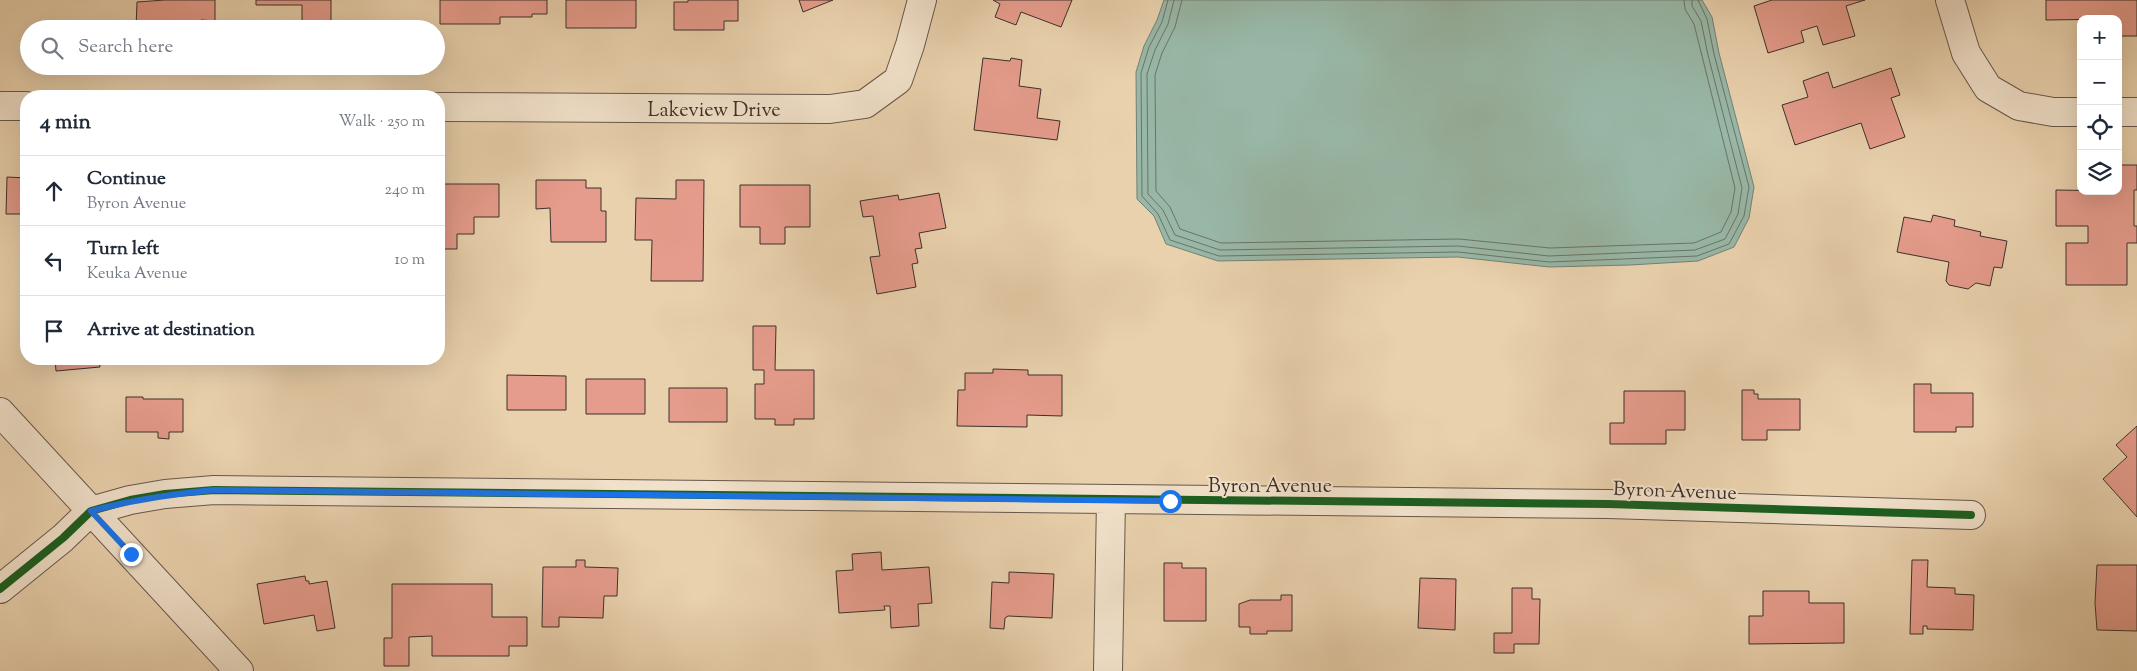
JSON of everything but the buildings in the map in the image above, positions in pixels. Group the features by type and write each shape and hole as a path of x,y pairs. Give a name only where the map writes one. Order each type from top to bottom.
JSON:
{"street":[{"name":"Lakeview Drive","path":"445,107 830,110 865,104 898,80 922,0"},
{"path":"1950,0 1966,53 1988,88 2019,106 2053,112 2077,112"},
{"path":"0,106 20,106"},
{"path":"2122,112 2137,112"},
{"path":"0,412 239,671"},
{"name":"Byron Avenue","path":"0,589 63,538 91,511 130,500 165,494 214,490 1608,504 1971,515"},
{"path":"1108,671 1111,500"}],"water":[{"path":"1164,0 1702,0 1712,17 1719,53 1754,187 1749,218 1734,247 1698,261 1630,265 1549,267 1458,257 1218,261 1166,244 1154,216 1137,199 1136,72 1144,46 1157,20"}],"cycle path":[{"path":"0,589 63,538 91,511 130,500 165,494 214,490 1608,504 1971,515"}],"route":[{"path":"131,554 91,511 130,500 165,494 214,490 1170,501"}]}
